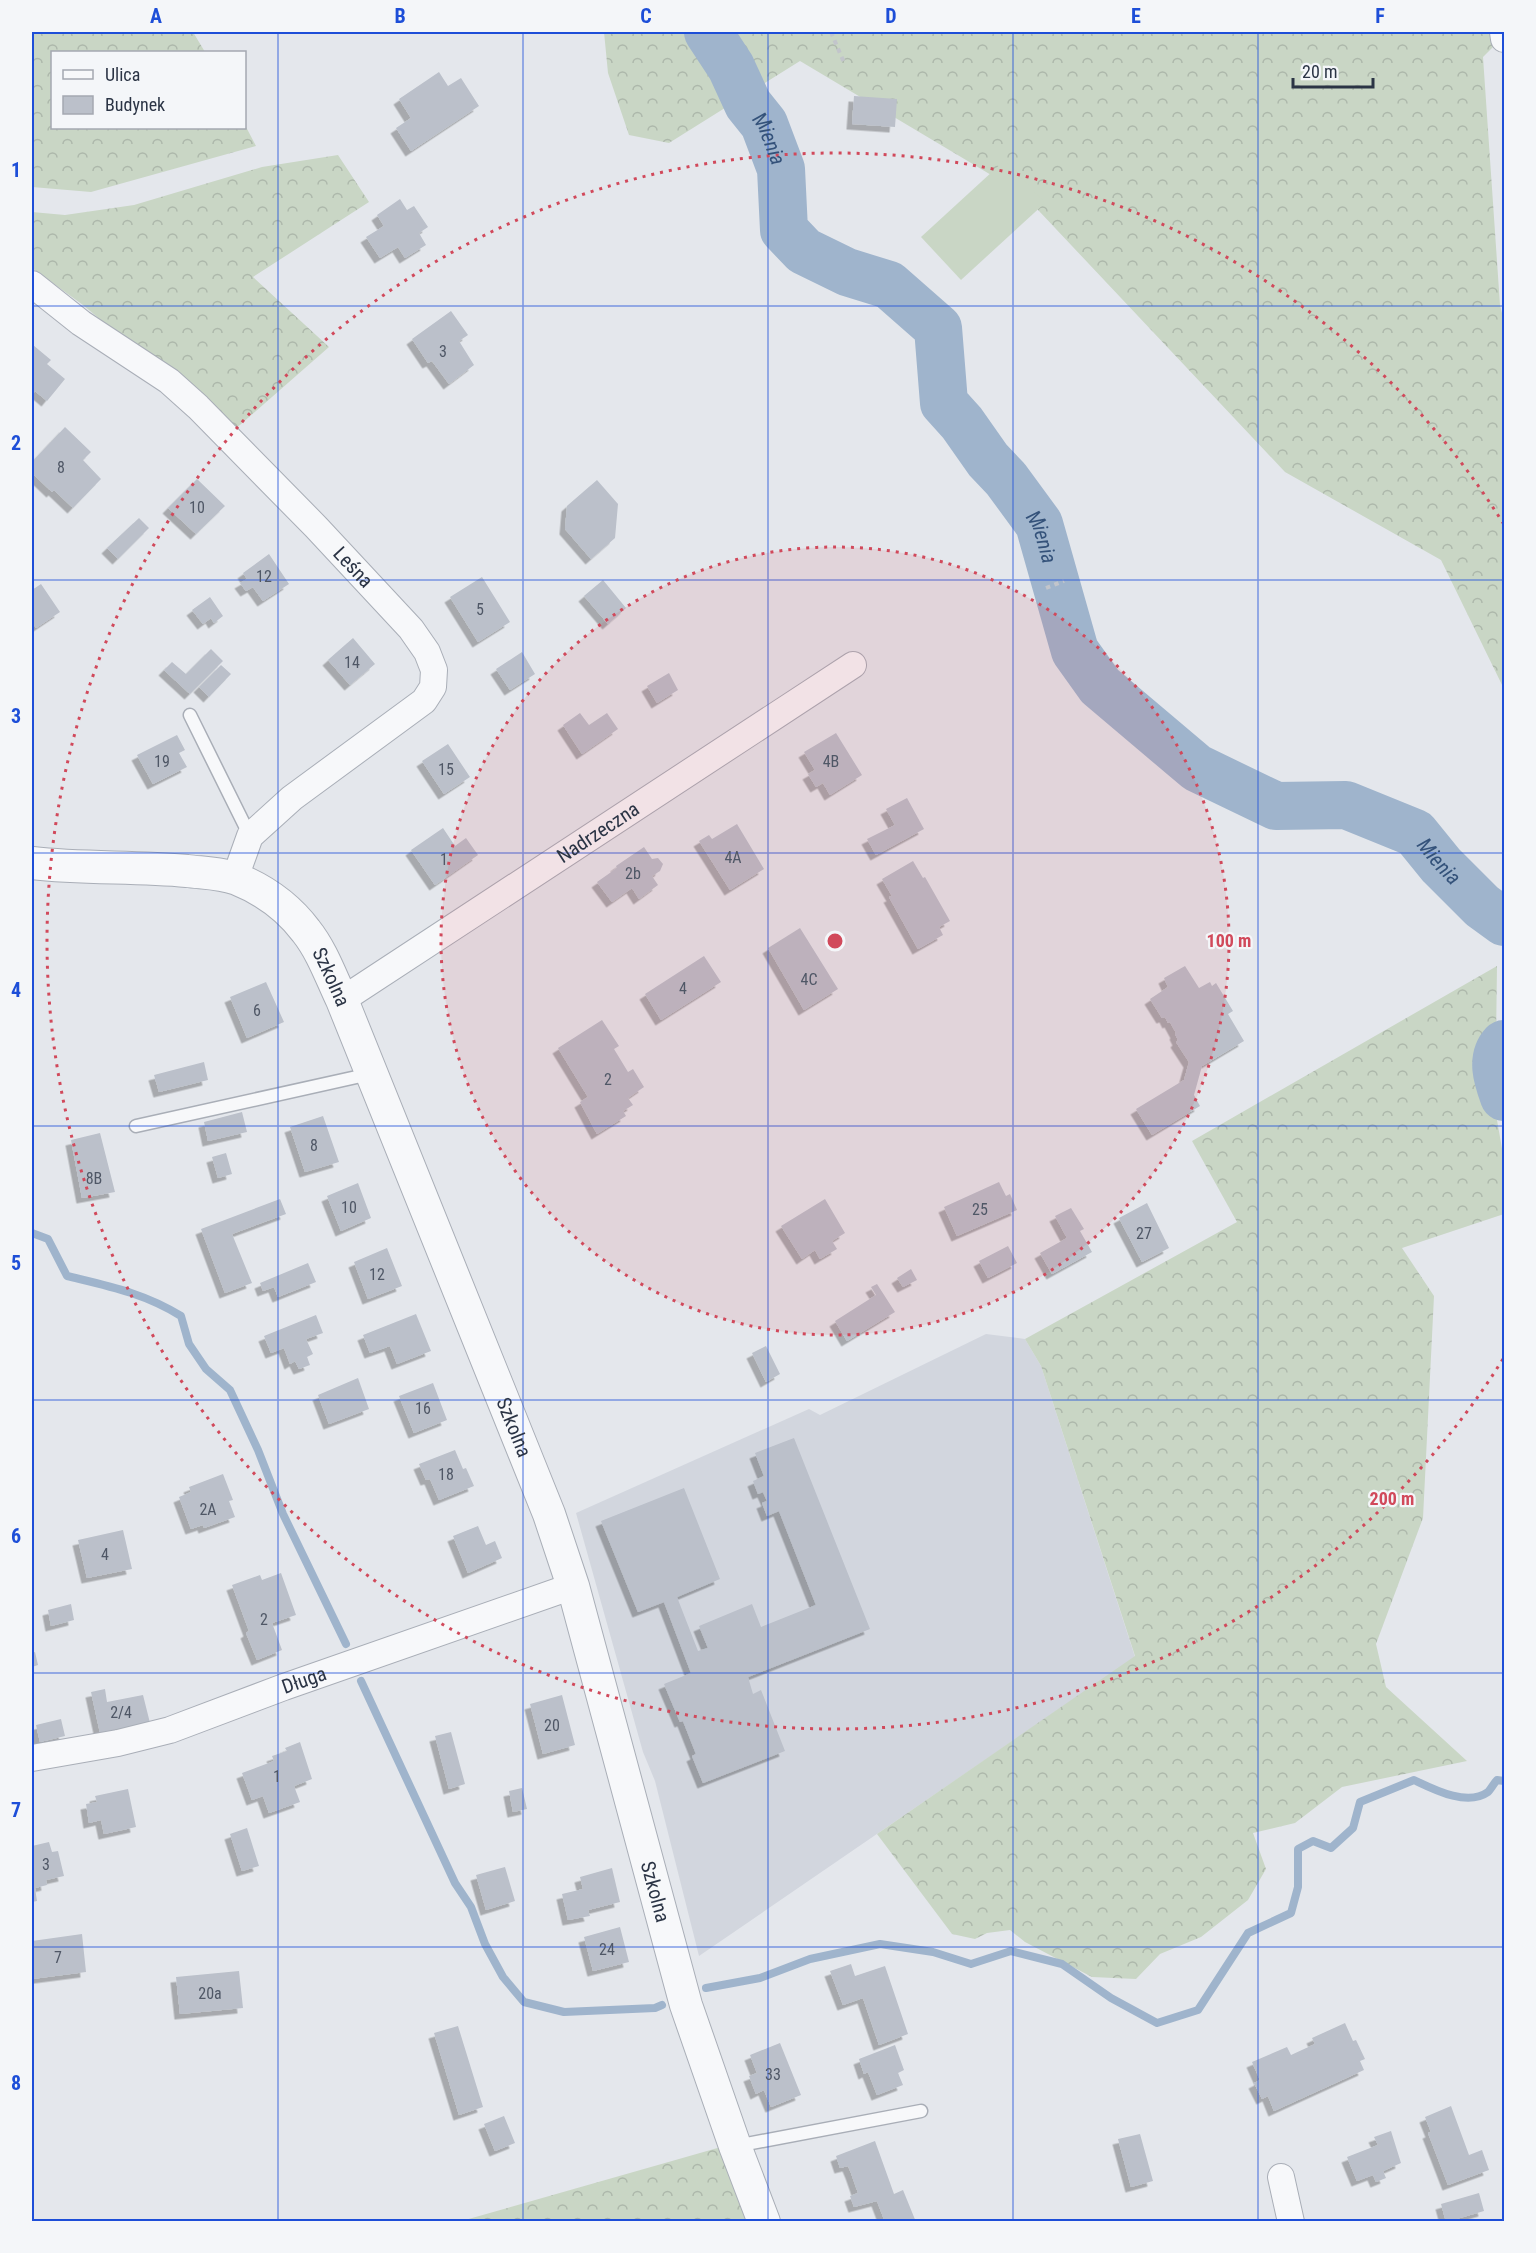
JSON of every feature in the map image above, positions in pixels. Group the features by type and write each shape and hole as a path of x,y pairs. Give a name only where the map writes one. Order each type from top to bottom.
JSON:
{"street":[{"path":"1503,32 1504,39"},
{"name":"Leśna","path":"32,284 81,322 169,381 198,407 411,628 427,652 434,670 433,687 424,701 292,798 249,836"},
{"name":"Nadrzeczna","path":"342,999 853,665"},
{"path":"235,878 249,836"},
{"name":"Szkolna","path":"32,863 55,866 163,869 235,878 270,896 296,919 316,946 342,999 549,1514 573,1587 686,2005 764,2222"},
{"name":"Długa","path":"32,1758 118,1743 170,1730 284,1687 573,1587"},
{"path":"1281,2177 1291,2222"}],"lane":[{"path":"190,715 249,836"},
{"path":"136,1126 371,1074"},
{"path":"735,2146 921,2111"}],"path":[{"path":"831,32 845,65"},
{"path":"1046,588 1064,580"}],"shaded area":[{"path":"986,1334 1025,1339 1041,1366 1135,1657 699,1956 655,1781 643,1752 576,1513 809,1409 820,1415"}],"green space":[{"path":"32,32 193,32 204,51 51,51 51,129 246,129 246,127 256,146 91,192 32,187"},
{"path":"604,32 1504,32 1504,36 1483,57 1500,305 1504,321 1504,689 1441,560 1285,472 1023,194 800,61 669,143 629,135 608,73"},
{"path":"338,155 369,202 253,277 329,347 233,431 83,305 32,268 32,212 65,215 134,205 262,167"},
{"path":"1005,160 1045,203 961,280 921,237"},
{"path":"1497,966 1496,1042 1487,1063 1504,1160 1504,1214 1402,1248 1434,1296 1423,1518 1376,1644 1386,1687 1467,1761 1342,1787 1295,1823 1253,1833 1266,1869 1248,1900 1201,1937 1160,1954 1136,1979 1092,1977 1025,1942 1010,1930 987,1933 975,1939 952,1934 877,1834 1135,1656 1041,1366 1025,1339 1237,1222 1192,1141"},
{"path":"721,2147 748,2222 458,2222"}],"building":[{"path":"439,72 448,86 461,78 479,106 411,151 396,128 411,118 399,99"},
{"path":"854,96 897,99 895,127 852,124"},
{"path":"400,199 407,210 414,206 428,227 419,233 426,245 405,258 398,247 380,258 366,237 384,226 377,215"},
{"path":"451,311 468,335 459,341 474,365 449,384 432,361 428,363 412,339"},
{"path":"33,345 51,360 47,364 65,379 47,401 35,391 32,395"},
{"path":"65,427 91,452 83,460 101,479 73,508 32,473 32,462"},
{"path":"197,479 225,506 196,534 168,508"},
{"path":"597,480 618,504 615,538 591,559 565,529 567,506"},
{"path":"139,518 149,528 118,559 107,548"},
{"path":"269,554 289,584 263,601 253,587 246,591 240,583 247,579 243,573"},
{"path":"482,577 510,622 478,642 450,597"},
{"path":"603,580 626,608 608,624 584,596"},
{"path":"41,584 60,612 36,628 34,625 32,627 32,590"},
{"path":"210,597 223,616 214,623 211,618 203,624 192,610"},
{"path":"353,638 375,664 350,685 328,660"},
{"path":"211,649 223,661 190,694 164,670 172,662 186,674"},
{"path":"522,652 535,674 510,690 496,669"},
{"path":"221,665 231,674 209,697 199,687"},
{"path":"669,673 678,690 657,703 647,686"},
{"path":"580,713 589,725 607,713 618,729 582,754 563,725"},
{"path":"836,733 862,775 830,795 823,783 816,787 808,774 815,770 804,752"},
{"path":"177,735 185,750 179,753 187,767 153,784 137,755"},
{"path":"448,744 470,777 444,794 422,761"},
{"path":"907,798 924,829 876,855 867,839 895,825 886,809"},
{"path":"737,824 764,869 730,890 699,841 709,835 712,839"},
{"path":"443,828 455,846 466,838 478,855 435,885 411,850"},
{"path":"644,847 652,859 658,858 663,864 660,871 652,876 658,885 639,899 632,888 612,902 597,882"},
{"path":"913,861 923,878 925,877 950,921 939,927 943,935 918,949 889,897 892,896 882,879"},
{"path":"800,928 838,989 804,1010 768,948"},
{"path":"704,956 721,982 661,1020 645,994"},
{"path":"1185,966 1199,988 1210,982 1212,986 1216,983 1233,1011 1228,1014 1244,1041 1202,1066 1194,1095 1200,1106 1152,1135 1136,1109 1184,1080 1189,1062 1176,1042 1178,1040 1176,1033 1170,1022 1168,1023 1165,1017 1162,1018 1150,999 1168,987 1164,978"},
{"path":"266,982 284,1022 247,1038 230,997"},
{"path":"602,1020 619,1046 614,1049 628,1072 633,1069 644,1087 628,1098 633,1105 623,1111 626,1116 597,1134 580,1102 588,1097 558,1048"},
{"path":"204,1062 208,1080 159,1092 154,1075"},
{"path":"242,1112 247,1132 208,1141 204,1122"},
{"path":"323,1116 339,1162 305,1172 290,1127"},
{"path":"100,1133 115,1192 82,1198 71,1140"},
{"path":"226,1153 232,1174 218,1178 212,1157"},
{"path":"999,1182 1006,1196 1010,1194 1017,1210 957,1236 944,1207"},
{"path":"358,1183 371,1218 341,1231 327,1196"},
{"path":"280,1199 286,1214 232,1234 252,1283 225,1293 201,1229"},
{"path":"825,1199 845,1233 832,1241 837,1249 820,1259 815,1250 802,1259 781,1226"},
{"path":"1147,1203 1169,1248 1142,1262 1119,1218"},
{"path":"1071,1208 1084,1229 1080,1231 1092,1252 1052,1274 1040,1253 1067,1238 1055,1216"},
{"path":"1008,1246 1017,1263 988,1278 979,1261"},
{"path":"387,1248 402,1286 368,1299 354,1262"},
{"path":"308,1263 316,1282 278,1297 274,1287 263,1291 260,1283"},
{"path":"911,1269 917,1280 903,1287 897,1278"},
{"path":"877,1284 895,1312 847,1341 835,1321 876,1295 871,1287"},
{"path":"416,1314 431,1351 397,1364 390,1346 370,1353 363,1335"},
{"path":"316,1315 323,1333 306,1339 313,1354 307,1357 310,1365 299,1369 295,1361 290,1364 284,1348 271,1353 264,1336"},
{"path":"766,1346 780,1374 766,1382 752,1353"},
{"path":"358,1378 369,1409 329,1424 318,1395"},
{"path":"433,1383 447,1420 414,1433 399,1396"},
{"path":"794,1438 870,1629 748,1677 753,1694 761,1690 785,1751 703,1783 692,1756 696,1754 683,1721 680,1722 664,1684 691,1673 664,1602 638,1612 601,1521 684,1488 720,1579 677,1597 698,1651 708,1648 699,1626 752,1604 761,1627 816,1605 779,1511 767,1516 762,1503 767,1501 763,1492 758,1494 753,1481 764,1476 755,1453"},
{"path":"455,1450 474,1486 439,1500 430,1479 426,1480 419,1464"},
{"path":"223,1474 233,1500 229,1501 235,1517 204,1528 203,1525 191,1529 179,1497 191,1492 189,1487"},
{"path":"478,1526 486,1545 495,1541 502,1558 468,1573 453,1536"},
{"path":"123,1530 132,1569 87,1578 78,1540"},
{"path":"281,1573 296,1615 272,1623 282,1650 257,1660 246,1633 249,1631 232,1585 260,1575 262,1580"},
{"path":"71,1604 74,1620 51,1626 48,1610"},
{"path":"35,1652 38,1665 32,1667 32,1653"},
{"path":"105,1689 107,1702 143,1695 150,1723 100,1733 91,1692"},
{"path":"562,1695 575,1745 543,1754 530,1704"},
{"path":"61,1719 65,1736 40,1742 36,1725"},
{"path":"451,1732 465,1784 449,1789 435,1736"},
{"path":"300,1742 312,1779 294,1786 300,1802 269,1813 263,1796 252,1800 242,1773 274,1761 272,1756 287,1751 285,1748"},
{"path":"522,1788 527,1809 513,1812 509,1791"},
{"path":"128,1789 136,1827 104,1834 101,1820 89,1823 86,1804 97,1802 95,1796"},
{"path":"247,1828 259,1866 242,1871 230,1834"},
{"path":"49,1842 52,1852 58,1851 64,1876 46,1880 47,1885 35,1888 37,1901 32,1902 32,1846"},
{"path":"505,1867 515,1901 486,1910 476,1875"},
{"path":"612,1868 620,1902 588,1910 590,1916 568,1920 562,1894 583,1889 580,1877"},
{"path":"620,1927 629,1962 593,1971 584,1937"},
{"path":"82,1934 86,1972 32,1979 32,1941"},
{"path":"851,1964 855,1976 885,1966 908,2034 879,2045 863,1998 843,2005 830,1971"},
{"path":"239,1971 243,2008 180,2014 176,1977"},
{"path":"1345,2023 1365,2059 1360,2061 1364,2070 1274,2111 1268,2096 1262,2099 1254,2083 1260,2080 1252,2062 1287,2047 1291,2055 1315,2044 1312,2038"},
{"path":"458,2026 483,2107 459,2115 434,2033"},
{"path":"780,2043 801,2095 771,2107 764,2090 756,2094 749,2076 757,2073 750,2055"},
{"path":"895,2045 904,2070 898,2073 903,2085 877,2095 868,2072 864,2074 859,2059"},
{"path":"1451,2106 1469,2155 1482,2150 1489,2170 1448,2185 1428,2133 1431,2132 1425,2117"},
{"path":"504,2116 515,2143 495,2151 484,2124"},
{"path":"1391,2131 1401,2163 1383,2171 1386,2178 1376,2182 1373,2175 1357,2181 1347,2157 1378,2145 1374,2137"},
{"path":"1140,2134 1153,2181 1131,2187 1118,2139"},
{"path":"875,2141 894,2194 903,2190 916,2222 885,2222 877,2201 854,2207 850,2196 858,2193 851,2173 848,2166 840,2168 836,2156"},
{"path":"1479,2193 1484,2211 1446,2222 1441,2204"}],"waterway":[{"name":"Mienia","path":"708,32 731,67 748,104 764,124 781,169 784,230 804,251 847,272 889,285 938,328 944,403 962,423 988,460 1006,479 1039,524 1075,651 1100,686 1197,768 1276,806 1346,805 1415,833 1441,865 1482,906 1504,922"},
{"name":"Mienia","path":"1504,1044 1496,1063 1504,1097"},
{"path":"32,1233 48,1239 67,1276 139,1296 181,1316 189,1344 206,1369 230,1390 258,1450 283,1514 346,1644"},
{"path":"361,1681 455,1883 471,1907 485,1944 503,1977 524,2002 564,2012 655,2008 662,2005"},
{"path":"706,1988 760,1978 810,1959 880,1944 933,1952 971,1964 1011,1951 1062,1964 1111,1998 1157,2023 1198,2010 1248,1933 1291,1913 1298,1887 1298,1849 1313,1841 1331,1848 1353,1828 1360,1802 1414,1780 1450,1795 1470,1798 1488,1792 1497,1780 1504,1781"}]}
